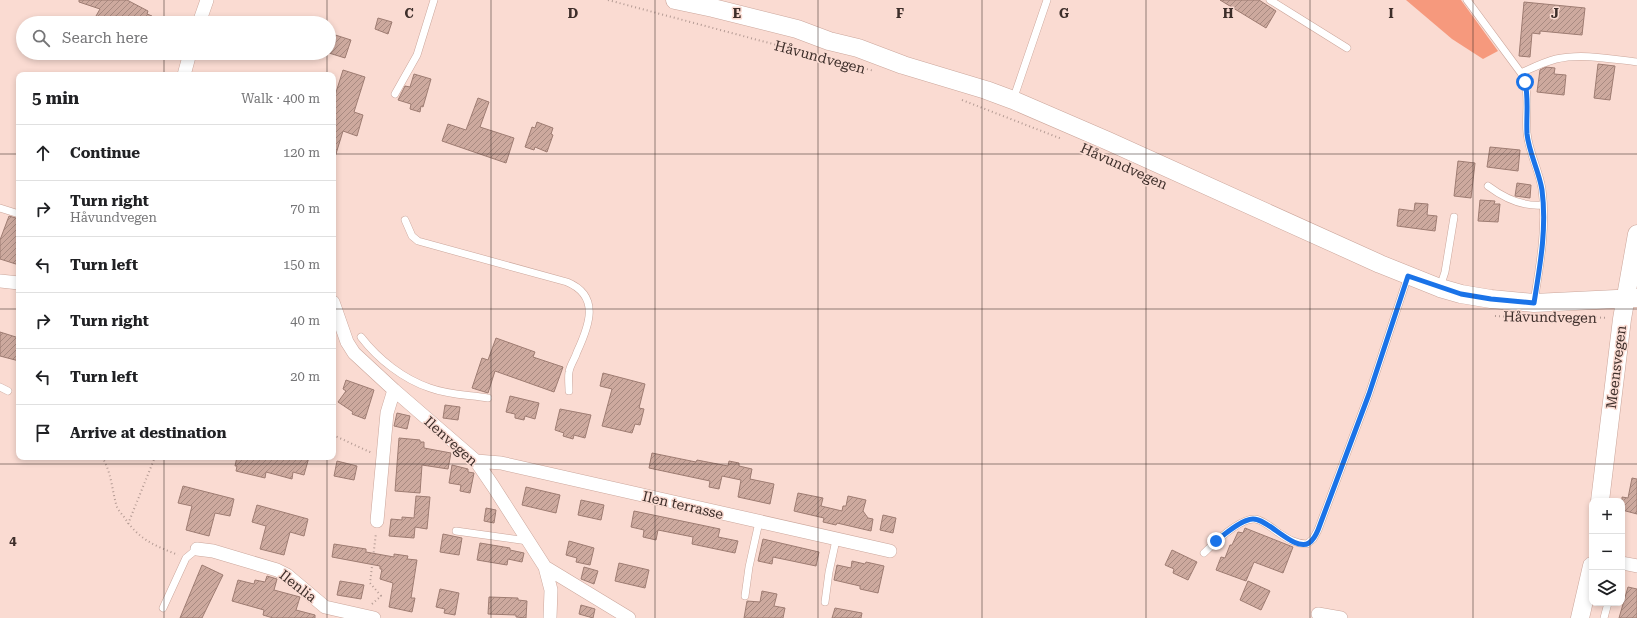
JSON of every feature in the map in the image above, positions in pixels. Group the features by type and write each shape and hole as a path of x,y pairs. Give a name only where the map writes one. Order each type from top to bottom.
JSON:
{"main road":[{"name":"Håvundvegen","path":"674,0 797,29 829,42 858,48 903,65 986,90 1013,100 1108,141 1408,276 1440,288 1461,294 1491,299 1534,303 1631,298"},
{"name":"Meensvegen","path":"1600,498 1622,319 1631,298 1637,234"},
{"path":"1580,618 1591,570"}],"street":[{"path":"201,16 207,0"},
{"path":"185,72 188,60"},
{"path":"0,281 16,283"},
{"name":"Ilenvegen","path":"336,311 347,342 354,353 476,461 545,567 551,590 550,618"},
{"path":"377,521 387,413 394,390"},
{"name":"Ilen terrasse","path":"476,461 501,463 890,551"},
{"name":"Ilenlia","path":"197,549 213,551 277,570 287,575 325,607 370,617"},
{"path":"1625,564 1637,566"},
{"path":"545,567 629,618"},
{"path":"1318,614 1341,618"}],"lane":[{"path":"396,94 417,55 434,0"},
{"path":"1013,100 1047,0"},
{"path":"1270,0 1347,48"},
{"path":"1467,0 1521,73 1525,82 1527,92 1527,134 1542,189 1543,205 1543,231 1534,303"},
{"path":"1521,73 1554,60 1565,58 1597,58 1637,62"},
{"path":"1488,186 1502,196 1516,202 1543,205"},
{"path":"0,208 16,213"},
{"path":"1440,288 1445,272 1454,217"},
{"path":"405,220 412,236 418,241 567,282 581,289 588,300 589,315 587,327 569,372 569,391"},
{"path":"1204,553 1230,530 1249,520 1256,519 1291,541 1307,544 1313,539 1318,530 1361,416 1408,276"},
{"path":"361,337 368,346 397,371 430,388 454,394 488,398"},
{"path":"0,387 8,391"},
{"path":"745,596 749,567 759,522"},
{"path":"456,531 529,541"},
{"path":"825,602 829,572 836,540"},
{"path":"162,608 186,558 197,549"},
{"path":"1604,618 1607,606"}],"path":[{"name":"Håvundvegen","path":"608,0 879,73"},
{"name":"Håvundvegen","path":"961,100 1066,140"},
{"name":"Håvundvegen","path":"1492,315 1512,317"},
{"name":"Håvundvegen","path":"1584,316 1622,319"},
{"path":"336,436 384,458"},
{"path":"103,460 112,483 116,506 128,524 136,533 150,543 186,558"},
{"path":"128,524 154,460"},
{"path":"370,617 371,605 381,596 370,583 375,536"}],"shaded area":[{"path":"1406,0 1461,0 1498,51 1483,59 1452,39"}],"building":[{"path":"79,0 127,0 148,11 147,14 152,16 96,16 100,9 79,2"},
{"path":"1220,0 1259,0 1276,11 1266,28"},
{"path":"1524,2 1585,8 1582,35 1540,31 1540,34 1532,33 1530,57 1519,56"},
{"path":"378,18 392,22 388,34 375,29"},
{"path":"336,35 351,40 345,58 336,55"},
{"path":"1598,64 1615,66 1610,100 1594,98"},
{"path":"1546,67 1555,68 1554,74 1566,75 1564,95 1537,92 1540,70"},
{"path":"343,70 365,77 354,112 363,115 357,136 343,131 336,154 336,92"},
{"path":"414,74 431,79 423,107 421,106 420,112 410,109 411,104 398,100 405,86 410,87"},
{"path":"478,98 489,102 480,127 514,138 506,163 442,141 448,124 466,130"},
{"path":"537,122 553,128 551,134 553,135 547,152 535,147 534,150 525,147 532,127 535,128"},
{"path":"1490,147 1520,150 1518,171 1487,167"},
{"path":"1458,161 1475,163 1471,198 1454,196"},
{"path":"1517,183 1531,185 1530,198 1515,196"},
{"path":"1480,200 1495,201 1494,204 1500,204 1498,222 1478,221"},
{"path":"1415,203 1428,204 1427,215 1437,216 1435,231 1397,226 1399,209 1414,211"},
{"path":"9,216 16,218 16,264 0,259 0,240"},
{"path":"0,332 16,337 16,360 0,356"},
{"path":"496,338 535,352 533,357 563,367 554,392 495,371 488,393 472,388 482,358 488,360"},
{"path":"603,373 645,384 639,408 644,409 640,425 635,424 632,433 602,426 612,389 600,386"},
{"path":"346,380 374,390 365,419 352,414 353,412 338,402 346,391 343,389"},
{"path":"510,396 539,403 535,419 525,416 524,420 515,418 515,414 506,412"},
{"path":"445,405 460,407 458,420 443,418"},
{"path":"560,409 591,415 585,438 574,435 573,439 563,436 564,433 555,430"},
{"path":"397,413 410,416 407,429 394,426"},
{"path":"399,438 420,440 420,442 424,442 424,448 451,453 448,469 422,465 420,493 395,491"},
{"path":"652,453 696,462 697,460 728,466 729,461 739,463 739,466 752,469 750,479 774,484 770,504 738,497 741,480 722,476 719,489 709,487 710,481 649,468"},
{"path":"236,460 308,460 304,475 293,472 292,479 266,472 265,478 236,471 237,466 235,466"},
{"path":"337,461 357,466 354,480 334,476"},
{"path":"452,465 468,469 468,472 474,473 470,493 460,491 461,485 449,483"},
{"path":"1632,478 1637,479 1637,514 1625,511 1625,498 1622,497 1628,498"},
{"path":"183,486 234,499 230,516 215,513 209,536 186,530 192,506 178,503"},
{"path":"526,487 560,495 556,513 522,505"},
{"path":"798,493 823,498 821,506 842,511 843,506 846,506 848,496 866,500 863,511 868,518 873,519 871,531 837,523 836,525 823,522 824,518 794,511"},
{"path":"416,496 430,497 427,529 415,527 414,538 389,536 391,519 402,520 402,517 414,518"},
{"path":"581,500 604,505 601,520 578,515"},
{"path":"257,505 308,519 304,536 290,532 284,555 260,549 266,526 252,522"},
{"path":"486,508 496,510 494,523 484,521"},
{"path":"634,511 720,529 718,537 738,541 735,553 692,544 693,537 658,530 656,540 643,537 644,530 631,527"},
{"path":"883,515 896,518 893,533 880,530"},
{"path":"1245,528 1293,547 1283,573 1254,562 1246,581 1216,570 1221,557 1225,558 1230,545 1232,545 1238,532 1243,533"},
{"path":"443,534 462,538 459,555 440,552"},
{"path":"763,539 819,552 816,566 773,557 772,564 758,561"},
{"path":"569,541 594,548 590,565 576,562 577,558 566,555"},
{"path":"480,543 510,548 510,550 524,553 522,562 508,559 507,565 477,560"},
{"path":"334,544 366,549 366,552 394,557 394,554 408,556 407,559 417,560 411,598 415,598 412,612 389,607 393,583 380,579 382,569 380,569 380,566 332,557"},
{"path":"1172,550 1197,562 1188,580 1173,573 1174,569 1165,565"},
{"path":"852,561 884,566 878,593 860,589 860,586 834,580 837,565 851,568"},
{"path":"619,563 649,570 645,588 615,581"},
{"path":"202,565 223,575 202,618 180,618"},
{"path":"584,567 598,571 594,584 581,579"},
{"path":"267,576 277,579 274,590 300,597 296,610 315,615 315,618 273,618 263,615 264,610 232,601 238,580 254,584 255,580 265,582"},
{"path":"340,581 364,585 361,599 337,595"},
{"path":"1248,581 1270,591 1261,610 1240,600"},
{"path":"1628,587 1637,589 1637,618 1619,618 1622,606 1625,606 1625,597"},
{"path":"440,589 459,593 455,615 444,613 445,609 436,607"},
{"path":"762,591 777,594 774,606 785,608 783,618 744,618 747,601 760,602"},
{"path":"489,597 518,598 518,600 527,601 526,618 516,617 516,615 488,614"},
{"path":"581,605 595,609 593,618 579,614"},
{"path":"835,608 862,613 861,618 832,618"}],"route":[{"path":"1216,541 1230,530 1249,520 1256,519 1291,541 1307,544 1313,539 1318,530 1359,423 1408,276 1461,294 1491,299 1534,303 1544,216 1542,189 1529,147 1527,134 1527,92 1525,82"}]}
